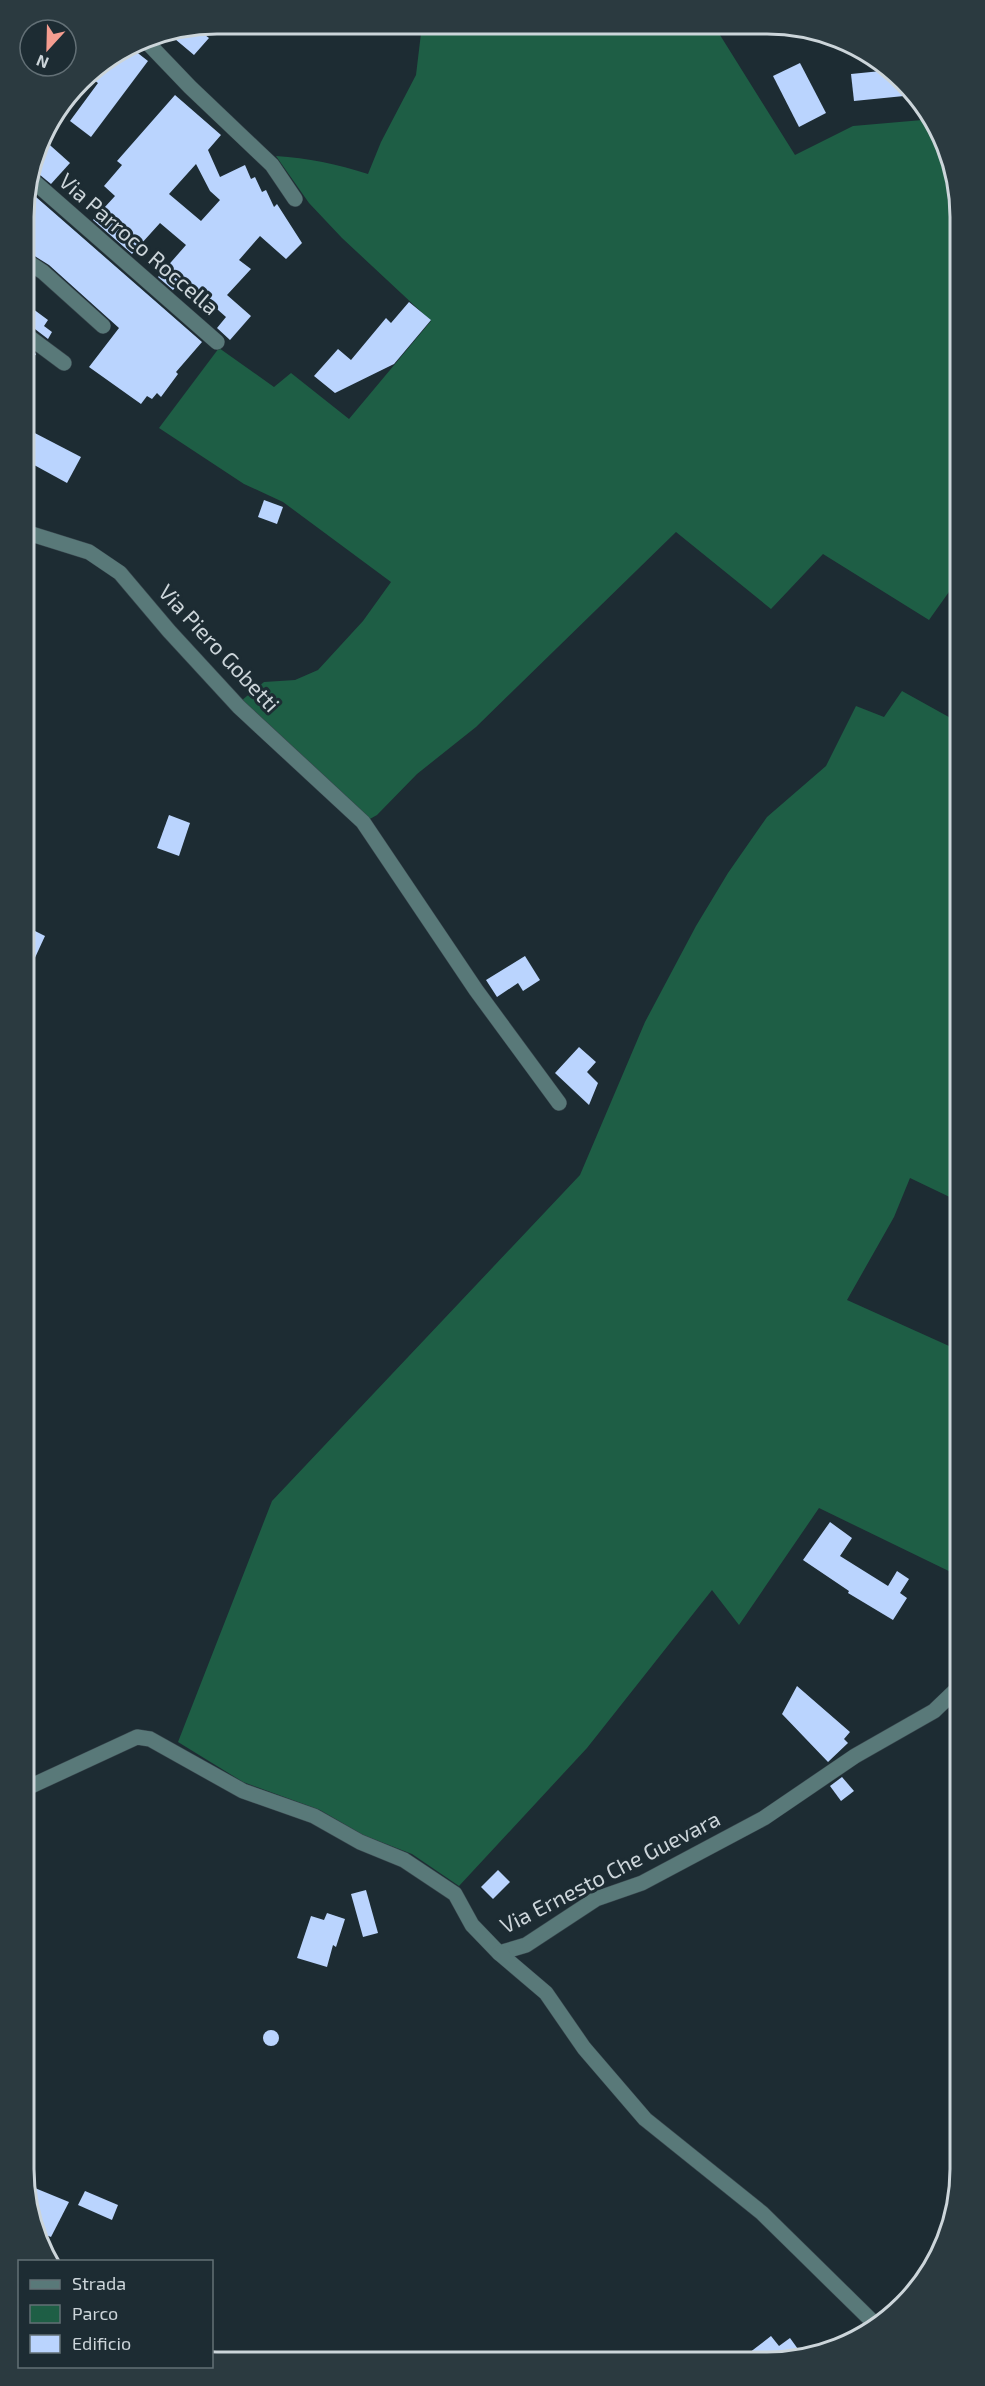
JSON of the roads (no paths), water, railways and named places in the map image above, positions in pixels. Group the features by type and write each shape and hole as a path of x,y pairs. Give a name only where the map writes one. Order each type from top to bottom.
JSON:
{"street":[{"path":"151,47 272,165 295,200"},
{"name":"Via Parroco Roccella","path":"38,185 217,342"},
{"path":"35,267 103,326"},
{"path":"35,341 64,363"},
{"name":"Via Piero Gobetti","path":"35,535 60,545 89,552 120,573 169,631 239,707 363,822 476,990 559,1104"},
{"name":"Via Ernesto Che Guevara","path":"34,1785 137,1737 150,1739 243,1791 314,1816 360,1842 404,1860 455,1894 472,1925 499,1953 526,1944 596,1899 642,1883 764,1818 855,1756 934,1711 950,1696"},
{"path":"499,1953 546,1993 584,2048 645,2119 762,2213 871,2320"}]}
